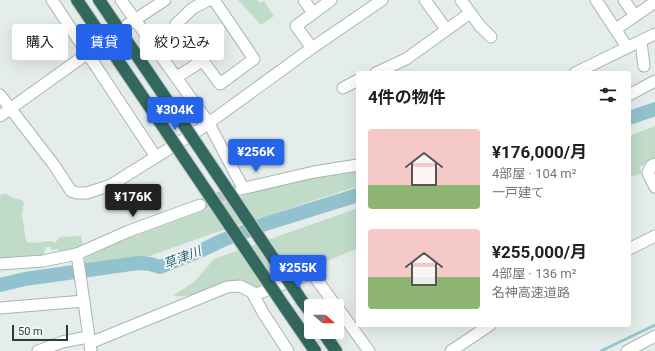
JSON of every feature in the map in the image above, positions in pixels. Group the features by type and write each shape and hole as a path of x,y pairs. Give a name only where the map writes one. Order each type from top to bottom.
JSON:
{"highway":[{"path":"77,0 314,351"},
{"path":"99,0 304,303"},
{"path":"328,339 336,351"}],"street":[{"path":"52,0 76,31"},
{"path":"121,0 130,22 177,77 208,122 242,188 314,172 356,165"},
{"path":"130,22 165,0"},
{"path":"209,0 193,8 176,24 220,84 254,59 214,0"},
{"path":"304,0 313,13"},
{"path":"312,48 296,26 331,0"},
{"path":"0,95 54,165 71,191 77,193 87,193 111,185 199,130 312,48 382,0"},
{"path":"425,0 446,29"},
{"path":"461,0 491,37"},
{"path":"596,0 616,29 626,47"},
{"path":"624,0 635,16"},
{"path":"616,29 655,2"},
{"path":"380,71 406,59 470,13"},
{"path":"579,71 655,34"},
{"path":"641,42 644,66"},
{"path":"0,116 77,60"},
{"path":"97,60 156,156"},
{"path":"177,77 202,61"},
{"path":"343,88 356,81"},
{"path":"631,94 655,81"},
{"path":"655,164 651,166 648,173 655,187"},
{"path":"0,264 78,258 129,231 200,205"},
{"path":"631,248 655,236"},
{"path":"78,258 89,341"},
{"path":"254,295 312,273 331,299"},
{"path":"38,351 62,342 89,341 227,287 240,286 252,292 288,351"},
{"path":"0,308 84,302"},
{"path":"344,317 369,351"},
{"path":"451,351 487,327"},
{"path":"627,351 655,336"}],"green space":[{"path":"238,0 257,0 260,3 264,1 274,16 261,25"},
{"path":"655,126 655,159 639,167 642,173 631,177 631,135"},
{"path":"356,170 356,187 217,232 141,259 85,268 85,259 100,249 259,190 325,174"},
{"path":"2,194 7,194 13,198 22,200 24,203 22,214 26,241 30,243 52,241 55,243 60,237 81,236 83,246 68,252 59,252 58,249 52,250 50,247 46,247 44,254 31,258 0,260 0,196"},
{"path":"356,209 356,249 257,289 243,281 234,280 192,295 173,296 195,281 214,259"}],"waterway":[{"name":"草津川","path":"631,117 655,109"},
{"name":"草津川","path":"0,285 25,279 138,263 160,267 265,224 356,196"},
{"path":"601,351 655,325"}],"tunnel":[{"path":"200,205 238,190"}]}
